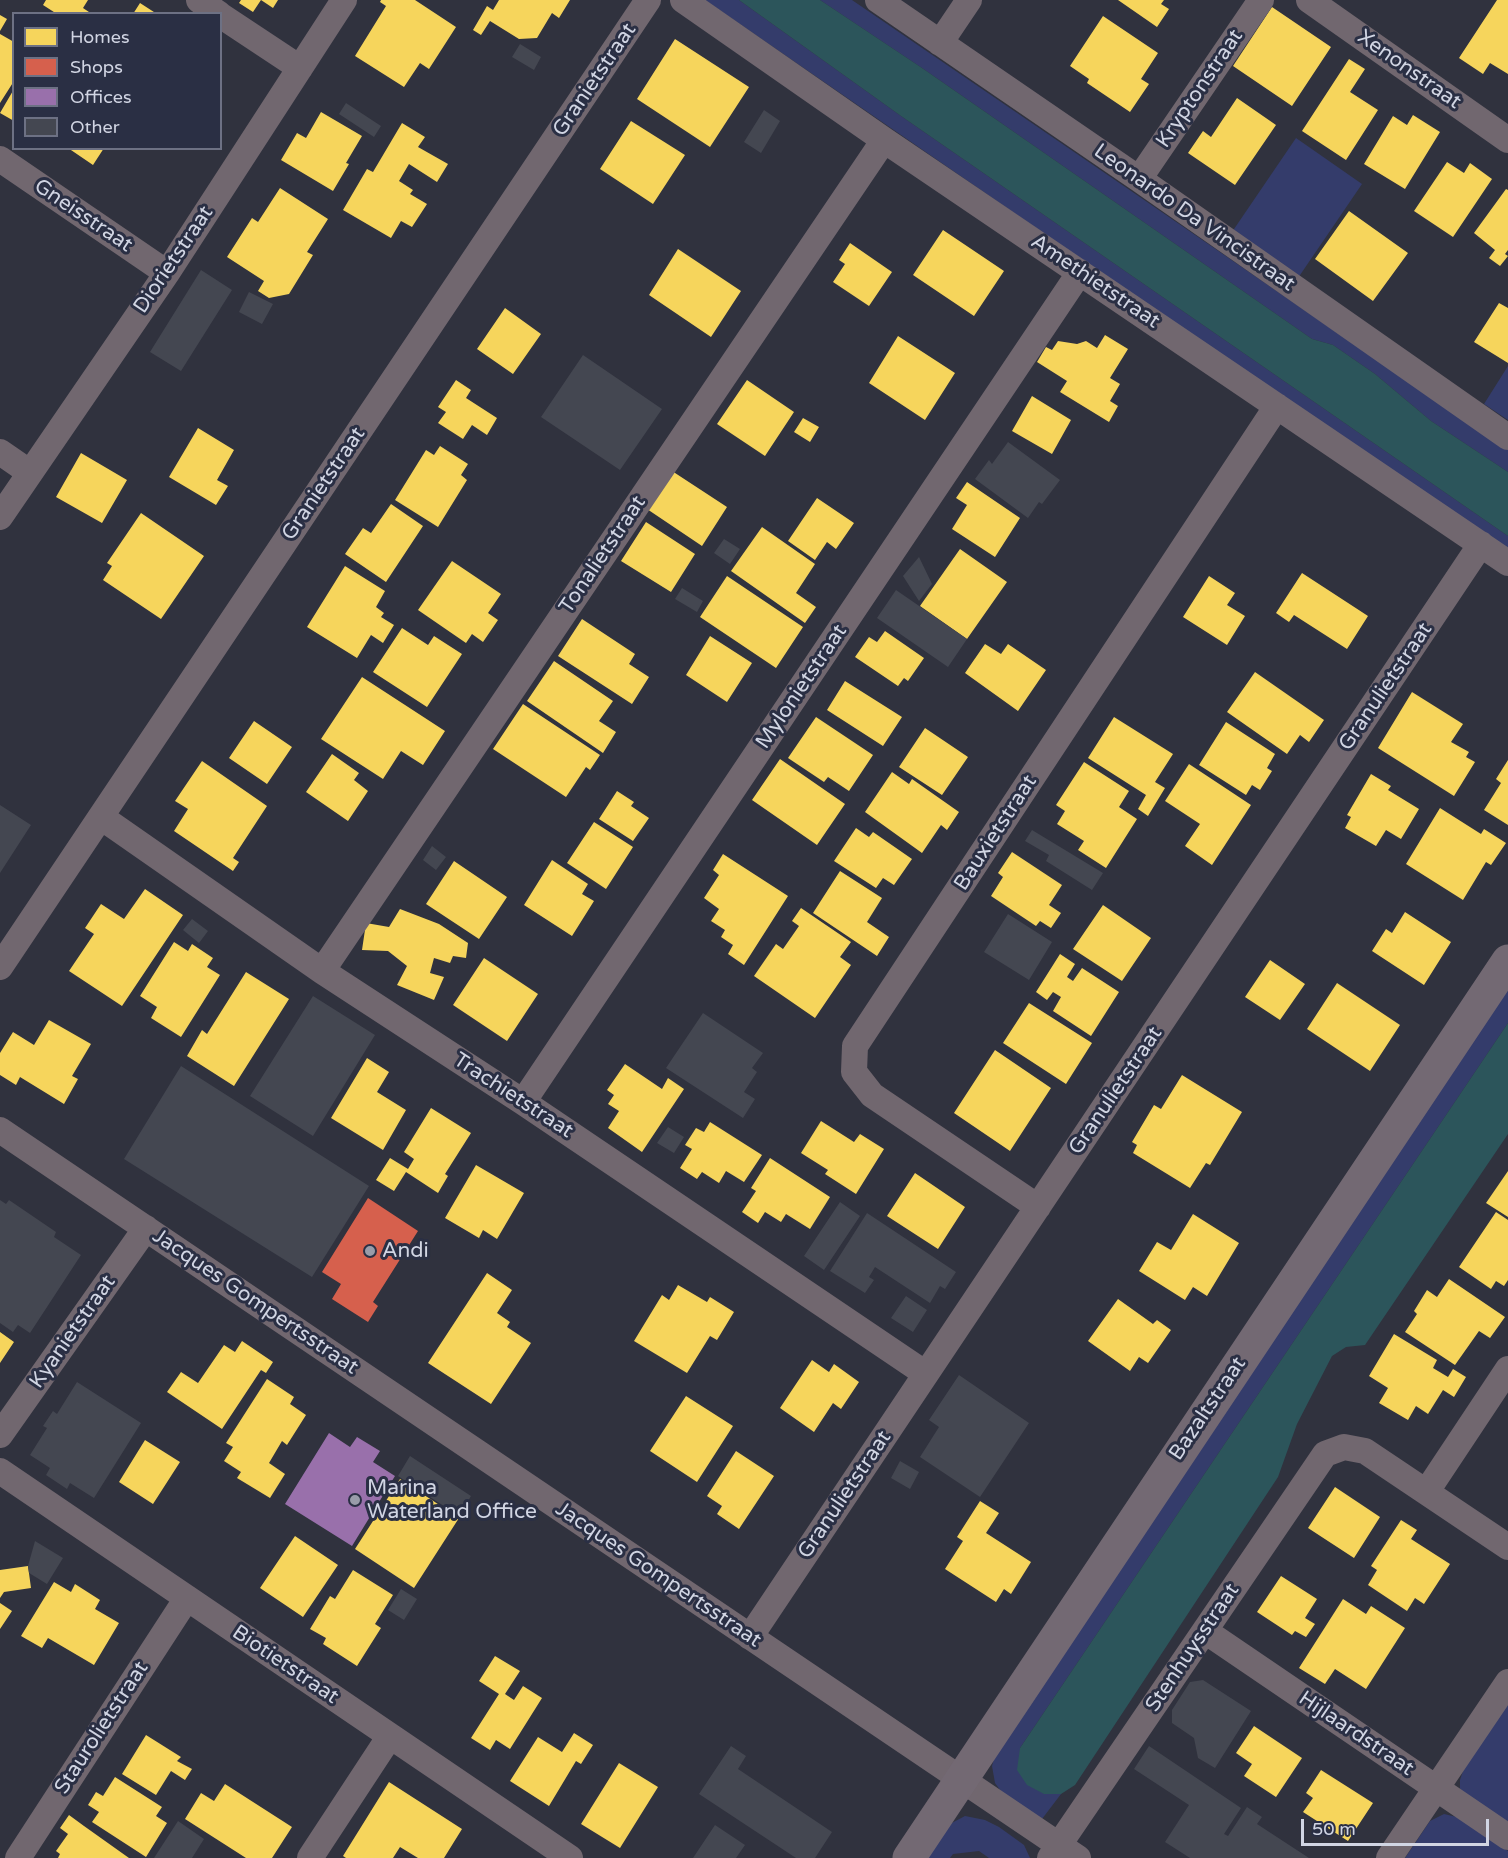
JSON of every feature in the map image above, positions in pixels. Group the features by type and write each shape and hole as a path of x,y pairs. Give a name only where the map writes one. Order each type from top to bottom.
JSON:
{"street":[{"path":"199,0 217,12"},
{"name":"Diorietstraat","path":"0,517 167,273 344,0"},
{"name":"Granietstraat","path":"0,967 648,0"},
{"name":"Amethietstraat","path":"683,0 884,140 1508,563"},
{"name":"Leonardo Da Vincistraat","path":"878,0 1508,437"},
{"path":"940,43 969,0"},
{"name":"Kryptonstraat","path":"1139,179 1261,0"},
{"name":"Xenonstraat","path":"1309,0 1508,140"},
{"path":"222,15 300,68"},
{"name":"Tonalietstraat","path":"322,971 884,140"},
{"name":"Gneisstraat","path":"0,159 167,273"},
{"name":"Mylonietstraat","path":"524,1102 1080,272"},
{"name":"Bauxietstraat","path":"1038,1207 872,1095 854,1072 855,1046 1277,406"},
{"path":"0,452 29,472"},
{"name":"Granulietstraat","path":"750,1637 1481,544"},
{"name":"Trachietstraat","path":"101,817 322,971 524,1102 926,1374"},
{"name":"Bazaltstraat","path":"909,1858 1508,961"},
{"name":"Jacques Gompertsstraat","path":"0,1130 961,1780 1062,1854"},
{"name":"Kyanietstraat","path":"0,1435 146,1228"},
{"path":"1508,1370 1427,1491 1508,1547"},
{"name":"Stenhuysstraat","path":"1062,1854 1204,1631 1325,1454 1344,1447 1365,1451 1427,1491"},
{"name":"Biotietstraat","path":"0,1471 570,1858"},
{"name":"Staurolietstraat","path":"18,1858 187,1598"},
{"name":"Hijlaardstraat","path":"1204,1631 1508,1837"},
{"path":"1389,1858 1508,1682"},
{"path":"310,1858 390,1736"}],"shaded area":[{"path":"705,0 739,0 901,116 1508,536 1508,553"},
{"path":"739,0 820,0 922,68 1312,339 1333,345 1375,374 1431,421 1508,472 1508,536 901,116"},
{"path":"820,0 852,0 1134,193 1508,450 1508,472 1431,421 1375,374 1333,345 1312,339 922,68"},
{"path":"1296,138 1362,184 1298,278 1232,232"},
{"path":"1508,366 1508,420 1484,404"},
{"path":"1508,985 1508,1023 1020,1748 1044,1794 1061,1794 1042,1819 1006,1798 995,1783 992,1766 997,1748"},
{"path":"1508,1023 1508,1134 1365,1345 1346,1347 1332,1356 1297,1424 1278,1477 1075,1785 1061,1794 1044,1794 1027,1785 1017,1770 1020,1748"},
{"path":"1508,1704 1508,1829 1460,1792 1460,1780 1465,1765"},
{"path":"1444,1814 1461,1818 1508,1851 1508,1858 1405,1858 1430,1821"},
{"path":"965,1816 985,1820 999,1827 1024,1845 1030,1858 989,1858 979,1851 953,1854 950,1858 924,1858 946,1826"}],"building: Homes":[{"path":"46,0 88,0 83,8 89,12 54,12 43,5"},
{"path":"241,0 261,0 253,12 239,3"},
{"path":"261,0 278,0 273,8"},
{"path":"381,0 415,0 456,27 429,69 420,63 404,87 355,56 386,6 380,2"},
{"path":"499,0 570,0 559,18 552,13 537,38 519,39 490,21 481,35 473,30 487,6 493,10"},
{"path":"1118,0 1164,0 1161,4 1169,9 1157,27"},
{"path":"1497,0 1508,0 1508,74 1490,63 1483,74 1459,58"},
{"path":"140,3 154,12 134,12"},
{"path":"1272,7 1331,47 1292,106 1233,66"},
{"path":"0,15 7,19 0,31"},
{"path":"1103,16 1158,53 1141,79 1149,84 1130,112 1087,83 1089,79 1070,66"},
{"path":"0,34 12,41 12,84 0,103"},
{"path":"675,39 749,87 710,147 637,99"},
{"path":"1349,59 1365,69 1350,92 1378,110 1346,160 1302,131"},
{"path":"12,92 12,120 0,113"},
{"path":"1237,98 1276,125 1235,185 1188,153 1203,131 1211,137"},
{"path":"321,112 362,136 333,191 281,160 297,133 306,138"},
{"path":"1413,115 1440,132 1405,189 1364,164 1393,116 1407,125"},
{"path":"631,121 685,155 653,204 600,169"},
{"path":"402,123 425,137 418,147 448,164 437,182 409,164 399,181 413,190 410,194 427,204 412,227 401,221 391,238 343,210 367,169 373,172"},
{"path":"71,150 103,150 93,165"},
{"path":"1447,162 1464,173 1470,163 1492,179 1453,237 1414,211"},
{"path":"280,188 328,219 307,252 313,255 289,294 269,298 258,291 264,281 227,257 252,218 258,222"},
{"path":"1506,189 1508,190 1508,250 1505,254 1508,256 1500,266 1489,258 1495,250 1474,233"},
{"path":"1349,211 1408,253 1373,301 1315,259"},
{"path":"943,230 1004,271 974,316 913,275"},
{"path":"850,243 892,272 869,306 833,282 845,264 839,260"},
{"path":"678,249 741,291 711,337 649,295"},
{"path":"1499,303 1508,308 1508,363 1474,342"},
{"path":"505,308 541,334 513,374 477,349"},
{"path":"1105,335 1128,349 1110,378 1120,384 1110,401 1118,406 1109,422 1060,392 1067,381 1037,362 1046,347 1052,350 1058,341 1077,344 1086,341 1097,348"},
{"path":"898,336 955,373 925,420 869,383"},
{"path":"456,380 471,390 466,398 497,418 487,435 472,425 463,439 438,423 446,412 438,407"},
{"path":"747,380 794,412 765,456 717,424"},
{"path":"1032,396 1071,420 1052,454 1012,431"},
{"path":"803,418 819,427 810,442 794,432"},
{"path":"198,428 234,450 217,480 228,486 216,505 169,477"},
{"path":"440,446 468,464 461,475 467,480 438,527 395,500 426,450 434,455"},
{"path":"81,453 127,480 102,523 56,497"},
{"path":"672,471 727,507 702,546 647,509"},
{"path":"967,482 1020,518 995,557 952,529 967,505 956,498"},
{"path":"817,498 854,523 836,549 827,542 815,560 788,541"},
{"path":"391,504 423,526 386,582 345,554 363,528 371,533"},
{"path":"141,513 204,556 161,619 103,580 112,566 107,563"},
{"path":"646,522 695,554 671,592 621,561"},
{"path":"762,527 815,564 796,593 816,607 805,623 731,571"},
{"path":"960,549 1007,582 967,639 920,606"},
{"path":"452,561 501,594 488,613 498,620 483,642 472,634 466,643 418,610"},
{"path":"345,566 385,591 376,607 384,613 381,617 394,625 383,643 371,635 357,658 307,627"},
{"path":"1302,573 1368,616 1347,649 1294,615 1289,622 1276,613"},
{"path":"727,576 803,627 776,668 700,617"},
{"path":"1209,576 1235,593 1227,605 1245,616 1227,645 1183,617"},
{"path":"582,619 635,654 629,664 649,677 632,704 558,656"},
{"path":"402,628 428,645 434,636 462,654 427,707 373,672"},
{"path":"885,631 924,658 908,681 904,678 898,686 855,657 869,637 877,642"},
{"path":"710,636 752,663 727,702 686,675"},
{"path":"985,644 1001,654 1008,644 1046,670 1018,711 965,673"},
{"path":"554,661 613,701 599,721 616,732 603,753 527,701"},
{"path":"1255,672 1324,720 1309,742 1300,735 1287,754 1227,712"},
{"path":"362,677 445,731 423,765 401,751 383,779 321,739"},
{"path":"845,681 902,717 883,746 827,710"},
{"path":"1412,692 1463,724 1451,742 1469,752 1466,757 1475,762 1454,796 1378,748"},
{"path":"523,704 600,755 590,770 586,767 566,797 493,749"},
{"path":"816,717 873,755 849,791 828,777 824,782 788,758"},
{"path":"1114,717 1173,754 1155,782 1165,788 1148,816 1138,809 1146,795 1088,758"},
{"path":"254,721 292,747 267,784 229,758"},
{"path":"1226,722 1275,754 1267,768 1272,771 1260,790 1252,785 1246,795 1199,765"},
{"path":"925,728 968,757 942,795 899,767"},
{"path":"332,754 359,773 354,780 368,791 348,821 306,792"},
{"path":"780,759 845,804 817,845 752,800"},
{"path":"1508,760 1508,825 1484,810 1501,783 1496,779"},
{"path":"202,761 267,806 233,858 239,862 233,871 174,831 188,809 175,801"},
{"path":"1084,762 1129,791 1119,807 1137,819 1106,868 1078,850 1084,841 1057,824 1065,811 1056,805"},
{"path":"1189,764 1251,805 1212,865 1185,846 1200,824 1165,801"},
{"path":"892,772 909,784 912,779 959,812 947,830 941,825 922,853 865,812"},
{"path":"1371,774 1391,786 1388,790 1419,809 1401,839 1386,830 1376,846 1345,828 1351,817 1347,815"},
{"path":"617,791 634,802 631,806 649,818 633,841 599,819"},
{"path":"1440,808 1481,834 1484,829 1506,843 1491,865 1486,862 1463,900 1406,864"},
{"path":"594,822 633,847 606,889 567,863"},
{"path":"856,828 869,837 873,832 912,859 894,885 883,878 876,888 834,861"},
{"path":"1012,852 1062,885 1049,905 1061,913 1051,928 1040,921 1036,926 991,896 1003,877 998,873"},
{"path":"723,854 788,896 744,965 728,954 733,945 721,937 725,930 711,921 719,909 704,898 719,875 713,870"},
{"path":"552,860 588,884 582,894 594,901 572,936 524,905"},
{"path":"454,861 507,897 479,939 426,904"},
{"path":"840,871 882,898 867,922 889,937 877,956 813,913"},
{"path":"145,889 183,915 122,1006 69,971 94,934 85,928 101,904 124,919"},
{"path":"1103,905 1151,938 1122,981 1073,949"},
{"path":"801,908 851,942 840,957 851,965 815,1018 754,976 776,944 783,949 799,926 792,921"},
{"path":"400,909 439,924 468,943 466,958 453,956 450,963 434,958 430,973 444,977 434,1000 397,985 407,966 388,951 362,950 366,923 389,927"},
{"path":"1405,912 1451,942 1424,985 1372,951 1386,929 1392,933"},
{"path":"174,942 188,951 192,944 213,958 207,967 220,975 181,1037 151,1018 157,1007 140,996"},
{"path":"1060,954 1075,964 1067,977 1073,981 1082,968 1119,992 1091,1036 1053,1011 1061,997 1053,992 1047,1000 1036,992"},
{"path":"484,958 538,994 507,1041 453,1005"},
{"path":"1270,960 1305,984 1280,1020 1245,997"},
{"path":"246,972 289,999 234,1086 187,1056 202,1030 207,1034"},
{"path":"1337,983 1400,1025 1370,1071 1307,1029"},
{"path":"1029,1003 1092,1043 1066,1084 1003,1043"},
{"path":"49,1020 91,1044 72,1076 78,1079 64,1104 20,1077 16,1085 0,1075 0,1053 13,1032 34,1045"},
{"path":"995,1050 1051,1088 1010,1151 954,1113"},
{"path":"367,1058 389,1072 377,1092 406,1110 383,1150 331,1118"},
{"path":"625,1064 662,1089 668,1078 684,1089 642,1152 608,1128 619,1111 608,1104 614,1095 607,1090"},
{"path":"1182,1075 1242,1112 1210,1165 1206,1163 1190,1188 1133,1153 1137,1145 1132,1142 1154,1105 1161,1109"},
{"path":"431,1108 471,1133 445,1174 448,1176 438,1193 406,1172 394,1191 376,1180 390,1158 408,1169 414,1159 404,1152"},
{"path":"821,1121 854,1142 860,1134 884,1149 856,1194 825,1174 828,1170 801,1153"},
{"path":"710,1122 762,1155 744,1182 726,1171 719,1183 702,1172 697,1179 680,1168 692,1149 685,1145 696,1128 704,1132"},
{"path":"770,1158 830,1197 810,1229 786,1214 781,1222 765,1212 758,1223 742,1212 756,1191 751,1188"},
{"path":"476,1165 524,1193 497,1239 483,1230 479,1238 445,1218"},
{"path":"1508,1171 1508,1217 1486,1203"},
{"path":"915,1173 965,1207 938,1249 887,1216"},
{"path":"1496,1212 1508,1220 1508,1280 1504,1286 1496,1281 1491,1289 1459,1267"},
{"path":"1193,1214 1239,1243 1207,1296 1193,1287 1185,1300 1139,1271 1157,1242 1171,1250"},
{"path":"487,1273 512,1290 497,1313 510,1322 507,1327 531,1343 491,1404 428,1363"},
{"path":"1449,1279 1505,1317 1490,1338 1479,1331 1455,1365 1405,1332 1417,1314 1414,1311 1427,1290 1437,1297"},
{"path":"678,1285 707,1302 710,1297 734,1312 717,1340 710,1336 687,1373 634,1341 662,1295 669,1300"},
{"path":"1118,1299 1153,1324 1157,1320 1171,1330 1148,1363 1139,1357 1130,1371 1088,1341"},
{"path":"0,1332 14,1342 0,1363"},
{"path":"1394,1334 1437,1360 1433,1368 1448,1377 1453,1369 1466,1377 1454,1397 1443,1390 1428,1414 1416,1406 1408,1420 1379,1403 1388,1388 1369,1376"},
{"path":"242,1341 273,1362 266,1373 261,1370 222,1429 167,1392 181,1372 198,1383 224,1345 235,1352"},
{"path":"812,1360 829,1372 834,1364 859,1382 841,1409 833,1403 814,1432 780,1408"},
{"path":"267,1379 294,1397 290,1404 306,1415 287,1445 282,1441 269,1463 285,1474 270,1498 237,1478 241,1472 224,1461 233,1447 226,1443"},
{"path":"686,1396 733,1426 697,1482 650,1451"},
{"path":"145,1440 180,1462 153,1504 119,1482"},
{"path":"736,1451 774,1476 739,1529 717,1514 722,1506 707,1496"},
{"path":"400,1479 459,1518 414,1588 355,1549"},
{"path":"1335,1487 1380,1517 1354,1558 1308,1528"},
{"path":"980,1501 999,1513 986,1533 1031,1562 1011,1594 1004,1589 996,1602 945,1569 963,1541 957,1537"},
{"path":"1401,1520 1417,1530 1411,1539 1450,1564 1424,1604 1415,1598 1407,1611 1368,1585 1377,1570 1371,1566"},
{"path":"295,1536 338,1565 303,1617 260,1588"},
{"path":"28,1566 31,1588 4,1592 0,1598 0,1570"},
{"path":"353,1570 393,1595 375,1624 381,1628 357,1666 323,1644 326,1638 310,1629 330,1596 335,1599"},
{"path":"1281,1576 1317,1599 1305,1618 1315,1624 1306,1637 1295,1631 1292,1635 1257,1612"},
{"path":"54,1582 71,1592 75,1584 100,1600 95,1609 119,1623 94,1665 48,1638 42,1648 21,1636"},
{"path":"1343,1599 1366,1614 1371,1606 1405,1628 1366,1689 1335,1669 1325,1684 1299,1668"},
{"path":"0,1603 12,1611 0,1629"},
{"path":"495,1656 520,1671 505,1694 514,1700 523,1686 542,1698 510,1749 496,1740 490,1750 471,1738 499,1694 479,1681"},
{"path":"1254,1726 1302,1758 1276,1797 1244,1776 1252,1764 1236,1753"},
{"path":"574,1733 593,1745 581,1764 576,1761 549,1806 510,1781 538,1737 562,1752"},
{"path":"146,1735 181,1757 177,1761 192,1769 185,1780 171,1771 156,1795 122,1774"},
{"path":"619,1763 658,1787 620,1848 581,1824"},
{"path":"1321,1770 1373,1803 1348,1841 1303,1812 1313,1798 1306,1793"},
{"path":"115,1777 162,1807 156,1816 167,1823 146,1857 92,1822 99,1812 88,1805 96,1792 103,1796"},
{"path":"389,1782 462,1829 444,1858 418,1858 400,1847 393,1858 346,1858 343,1856"},
{"path":"225,1784 292,1827 272,1858 246,1858 185,1819 201,1793 214,1801"},
{"path":"69,1815 129,1858 58,1858 60,1854 56,1851 68,1834 60,1828"}],"building: Shops":[{"name":"Andi","path":"368,1198 418,1231 373,1302 378,1306 368,1322 332,1299 341,1284 322,1272"}],"building: Offices":[{"path":"329,1433 350,1447 357,1437 380,1451 373,1462 395,1476 352,1546 285,1504"}],"building: Other":[{"path":"520,44 541,57 534,70 512,57"},
{"path":"346,103 381,126 374,137 339,114"},
{"path":"764,110 780,121 761,153 744,142"},
{"path":"201,270 232,290 181,371 150,352"},
{"path":"249,292 273,304 262,324 239,312"},
{"path":"583,355 662,409 620,470 541,417"},
{"path":"1008,442 1060,480 1042,504 1039,502 1028,518 975,479 989,460 992,464"},
{"path":"724,539 740,549 730,564 714,553"},
{"path":"919,557 932,584 919,601 903,576"},
{"path":"682,588 703,601 697,612 675,599"},
{"path":"896,590 967,639 948,667 877,618"},
{"path":"0,805 31,825 0,873"},
{"path":"1032,830 1103,873 1092,890 1046,861 1049,855 1025,841"},
{"path":"432,846 446,857 436,870 423,860"},
{"path":"1008,914 1052,942 1029,980 984,952"},
{"path":"192,919 208,931 199,943 183,930"},
{"path":"313,996 375,1035 313,1136 250,1096"},
{"path":"703,1013 763,1053 752,1068 757,1072 744,1092 755,1099 743,1118 666,1068"},
{"path":"181,1066 369,1186 312,1277 124,1159"},
{"path":"668,1127 684,1137 674,1153 657,1143"},
{"path":"0,1200 6,1204 9,1200 56,1232 54,1237 81,1255 30,1333 18,1325 13,1332 0,1323"},
{"path":"840,1202 860,1216 824,1270 804,1256"},
{"path":"867,1213 956,1272 945,1289 940,1286 930,1303 875,1267 869,1277 874,1280 865,1293 830,1271"},
{"path":"906,1296 927,1310 913,1332 891,1318"},
{"path":"959,1375 1029,1423 980,1497 920,1457 939,1427 929,1420"},
{"path":"77,1382 141,1423 94,1498 70,1483 67,1489 46,1475 50,1468 30,1455 47,1428 43,1426 53,1411 57,1414"},
{"path":"410,1456 471,1496 459,1516 398,1476"},
{"path":"900,1461 919,1472 910,1489 891,1478"},
{"path":"35,1541 63,1558 47,1584 29,1573 28,1566"},
{"path":"401,1589 417,1599 404,1620 388,1610"},
{"path":"1203,1680 1251,1711 1215,1768 1198,1758 1194,1738 1172,1723 1172,1710 1190,1682"},
{"path":"731,1746 746,1756 738,1769 832,1832 815,1858 796,1858 699,1794"},
{"path":"1149,1746 1241,1808 1224,1834 1228,1836 1247,1807 1262,1817 1257,1824 1309,1858 1190,1858 1165,1842 1189,1805 1134,1769"},
{"path":"178,1821 204,1839 192,1858 154,1858"},
{"path":"715,1825 745,1845 736,1858 693,1858"}],"place":[{"name":"Andi","path":"370,1251"},
{"name":"Marina Waterland Office","path":"355,1500"}]}
